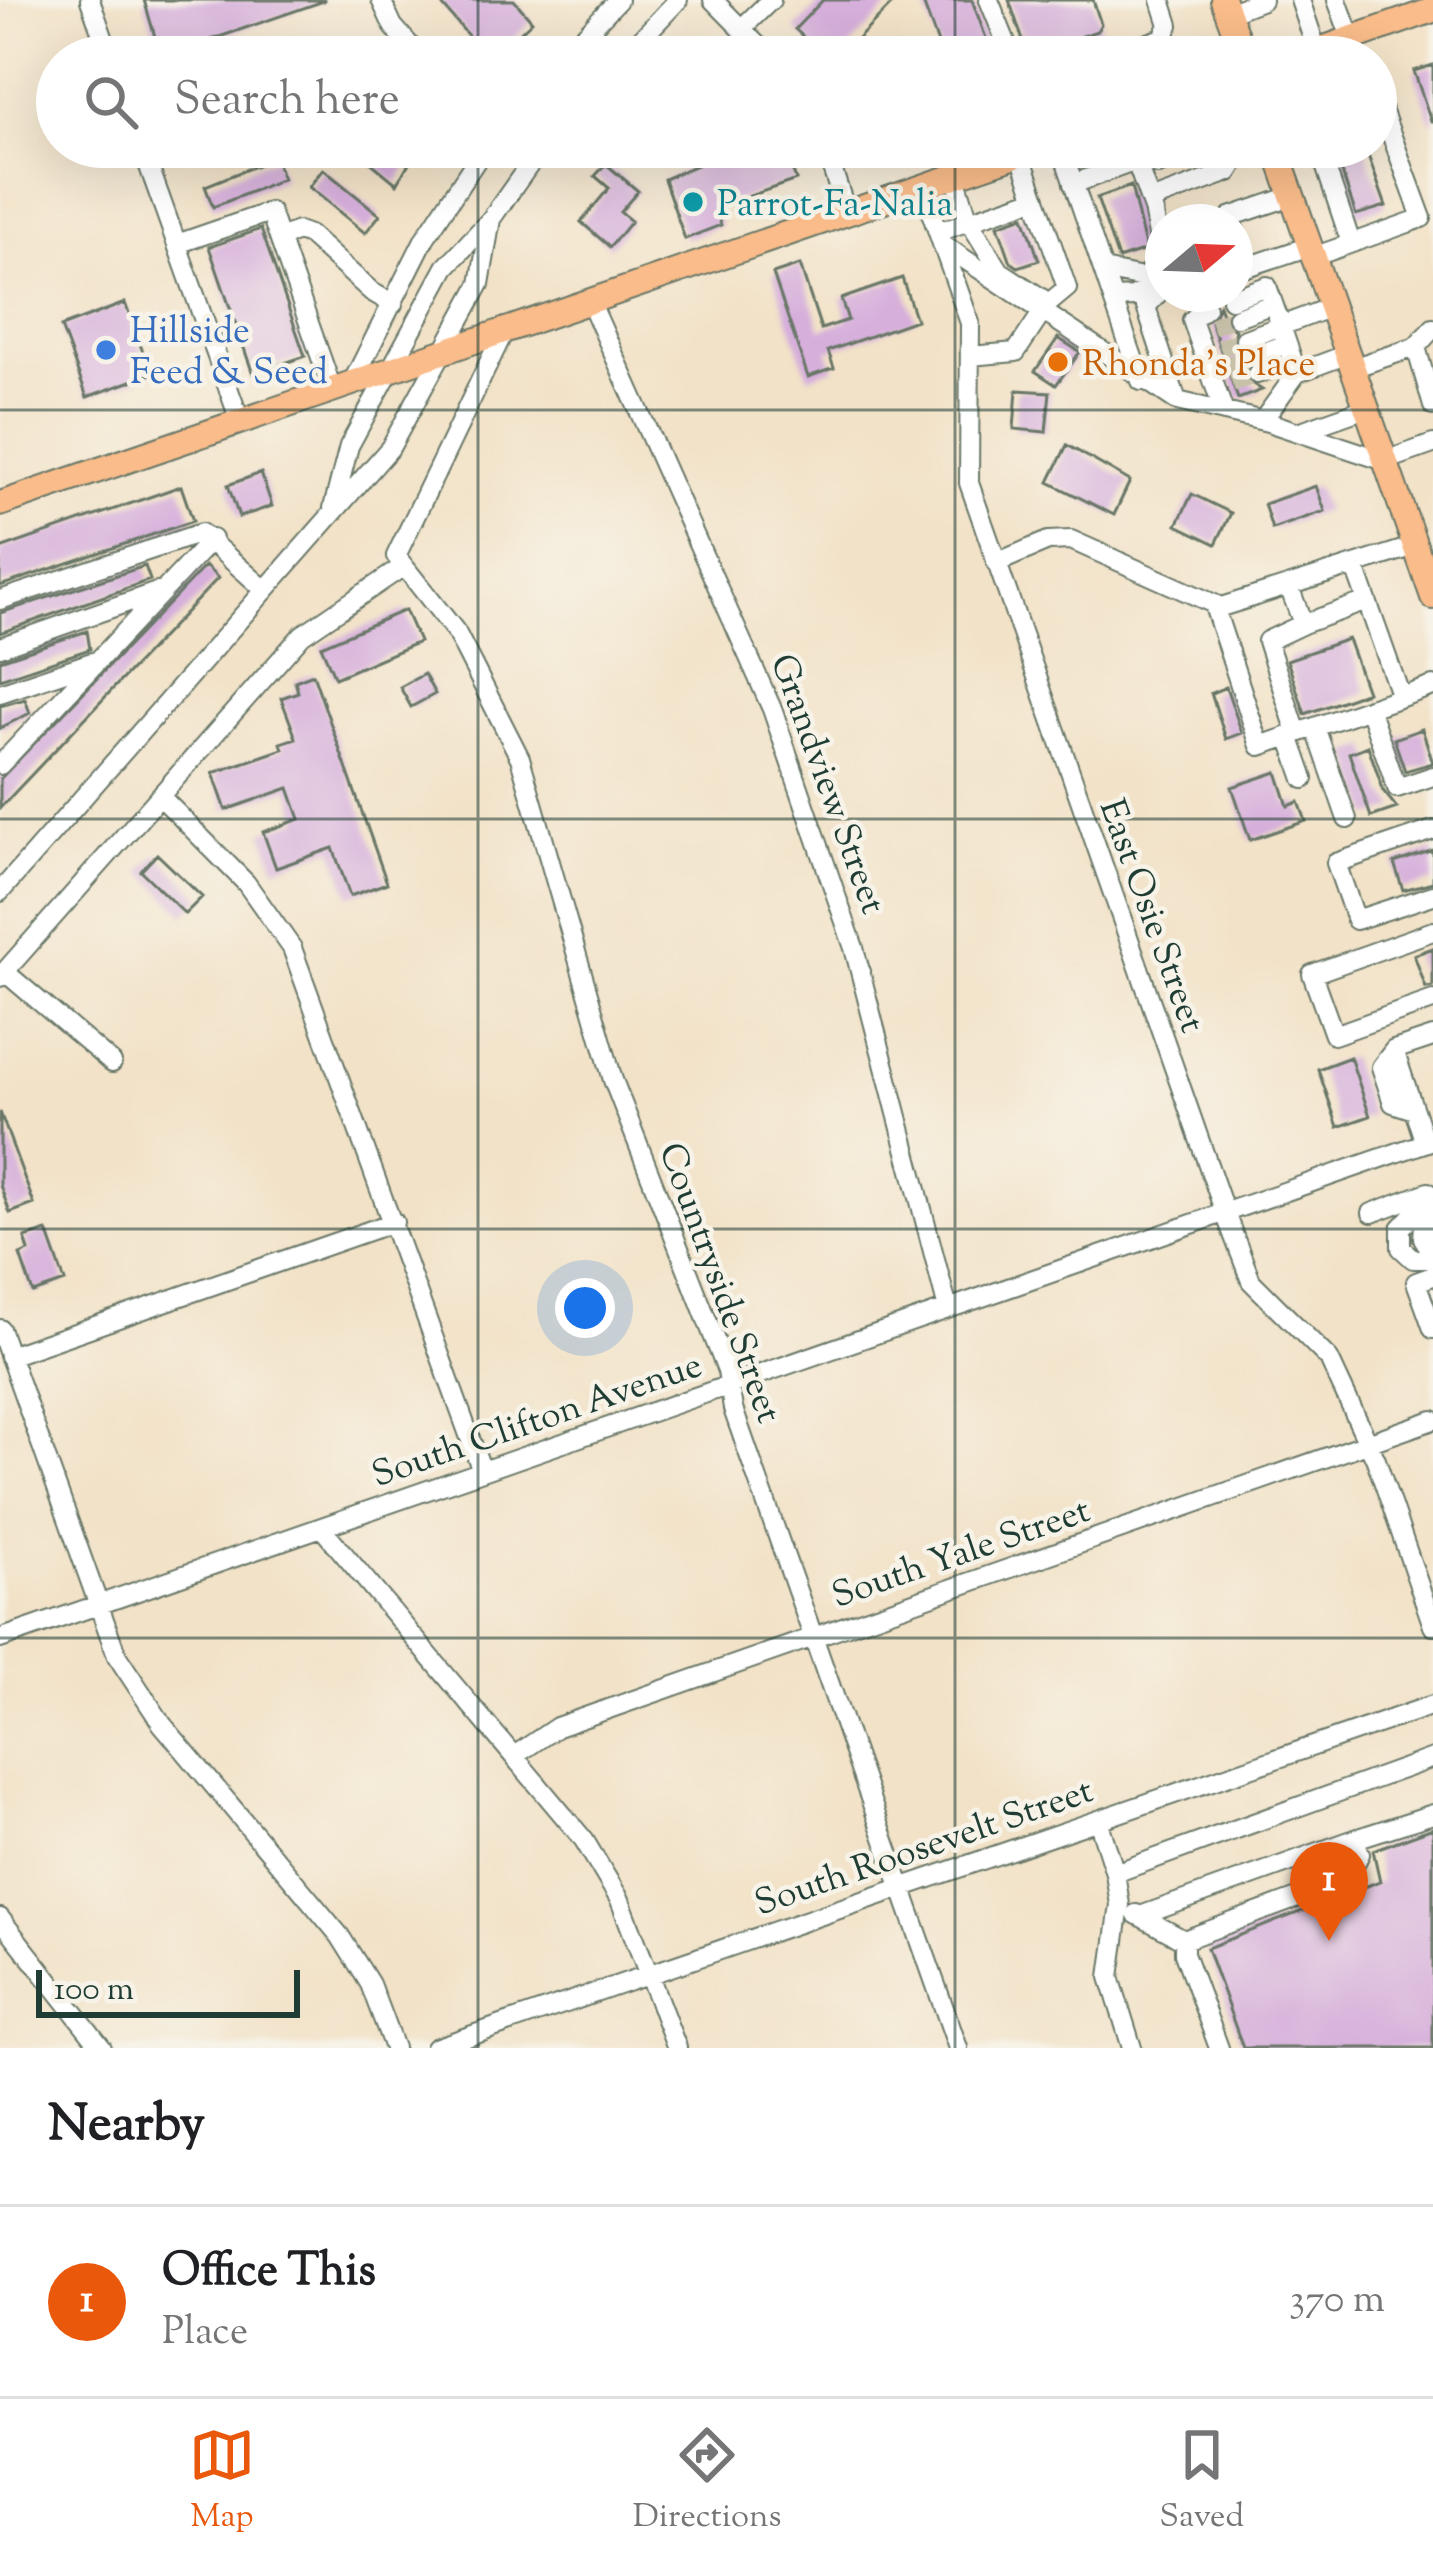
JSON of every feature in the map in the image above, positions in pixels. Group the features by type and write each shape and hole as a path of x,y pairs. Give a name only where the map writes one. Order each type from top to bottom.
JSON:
{"main road":[{"path":"1226,6 1237,36"},
{"path":"1379,36 1433,10"},
{"path":"0,504 978,168"},
{"path":"1280,168 1433,597"}],"street":[{"path":"90,0 103,36"},
{"path":"381,0 402,36"},
{"path":"584,36 619,0"},
{"path":"644,36 678,0"},
{"path":"713,0 748,36"},
{"path":"741,29 771,0"},
{"path":"989,0 1004,36"},
{"path":"1161,0 1169,25 1163,36"},
{"path":"1226,6 1262,0"},
{"path":"1300,0 1305,36"},
{"path":"1337,0 1350,36"},
{"path":"1253,266 1351,243 1422,218 1397,150"},
{"path":"150,168 239,421"},
{"path":"343,385 393,304 425,238 471,168"},
{"path":"332,513 349,446 446,267 491,219 527,168"},
{"path":"832,168 847,214"},
{"path":"970,356 1016,352 1045,309 1067,288 1036,198 1032,168"},
{"path":"1067,168 1141,381"},
{"path":"1073,184 1106,168"},
{"path":"1139,168 1151,204"},
{"path":"1161,204 1232,168"},
{"path":"1326,168 1351,243"},
{"path":"955,176 969,221 1000,271 1141,381 1177,401 1263,420 1385,461 1433,444"},
{"name":"East Osie Street","path":"922,187 970,323 968,483 1225,1213 1252,1281 1329,1359 1368,1443 1433,1626"},
{"path":"1253,210 1292,196"},
{"path":"1036,198 969,221 940,238 976,270 1045,309"},
{"path":"177,244 270,212 343,385"},
{"path":"0,892 390,448 480,284 491,219"},
{"path":"279,238 298,231 309,235 372,292 393,304"},
{"path":"976,270 988,253"},
{"path":"1103,270 1128,279 1145,276"},
{"path":"1112,298 1135,298 1145,291"},
{"path":"1253,301 1270,295 1290,351"},
{"name":"Grandview Street","path":"590,301 772,709 854,948 948,1309"},
{"path":"1263,420 1290,351 1331,308"},
{"path":"1148,312 1177,401"},
{"path":"1205,322 1224,412"},
{"path":"112,1063 2,974 302,635 400,561 506,327"},
{"path":"1433,328 1425,349 1433,406"},
{"path":"1290,351 1251,357 1290,351 1350,361 1425,349"},
{"path":"1298,432 1366,408"},
{"path":"0,600 201,533 265,590"},
{"path":"0,764 212,539"},
{"path":"996,563 1048,542 1071,539 1214,606 1245,604 1415,547"},
{"name":"Countryside Street","path":"400,561 456,632 520,758 613,1081 729,1385 958,2048"},
{"path":"1355,567 1401,697"},
{"path":"1290,589 1303,624"},
{"path":"0,647 162,590"},
{"path":"1347,819 1300,732 1267,647 1271,636 1367,601"},
{"path":"1214,606 1260,746 1433,686"},
{"path":"0,693 97,660"},
{"path":"1369,708 1396,788 1433,776"},
{"path":"1300,732 1304,779"},
{"path":"160,796 246,883 292,948 482,1471"},
{"path":"1433,830 1336,863 1356,920 1433,895"},
{"path":"1433,931 1312,974 1334,1035 1433,1000"},
{"path":"1429,1141 1414,1110 1393,1103 1381,1067 1394,1050 1433,1037"},
{"name":"South Clifton Avenue","path":"0,1639 1429,1141"},
{"path":"1372,1213 1431,1194 1423,1238 1433,1257"},
{"path":"9,1356 394,1222"},
{"path":"1433,1276 1416,1282 1433,1329"},
{"path":"0,1328 117,1656 162,1724 340,1936 370,1984 394,2048"},
{"name":"South Yale Street","path":"514,1756 556,1726 1433,1420"},
{"path":"322,1528 584,1840 620,1900 677,2048"},
{"name":"South Roosevelt Street","path":"435,2048 1433,1705"},
{"path":"1115,1873 1433,1758"},
{"path":"1140,1916 1433,1814"},
{"path":"1098,1820 1120,1905 1110,1977 1132,2048"},
{"path":"1120,1905 1184,1940 1346,1880 1360,1854 1355,1839"},
{"path":"2,1925 102,2048"},
{"path":"1184,1940 1184,1953 1219,2048"}],"building":[{"path":"144,0 324,0 222,36 155,36"},
{"path":"438,0 514,0 532,21 516,36 468,36"},
{"path":"823,0 896,0 861,36 802,36 795,29"},
{"path":"922,0 972,0 985,36 935,36"},
{"path":"1009,0 1093,0 1101,24 1097,31 1083,36 1021,36"},
{"path":"1433,65 1433,121 1431,121 1414,71"},
{"path":"250,168 279,168 283,179 213,207 205,186"},
{"path":"378,168 406,168 397,184"},
{"path":"602,168 611,168 638,191 620,212 631,221 610,247 581,222 609,188 595,176"},
{"path":"689,168 792,168 796,180 715,208 721,225 685,239 664,179"},
{"path":"1340,168 1372,168 1386,206 1356,215"},
{"path":"323,169 380,215 365,233 309,187"},
{"path":"1131,186 1145,250 1118,259 1097,198"},
{"path":"1024,216 1039,260 1018,267 1011,262 998,225"},
{"path":"261,229 305,356 253,374 209,247"},
{"path":"800,265 821,329 848,320 841,299 902,278 916,320 828,351 834,368 808,377 773,274"},
{"name":"Hillside Feed & Seed","path":"125,303 151,374 87,397 61,327"},
{"path":"1216,312 1221,312 1225,323 1235,330 1232,342 1245,379 1262,390 1238,399 1211,322"},
{"name":"Rhonda's Place","path":"1058,338 1080,352 1056,385 1035,371"},
{"path":"1017,390 1050,392 1046,432 1014,429"},
{"path":"1067,445 1130,481 1114,515 1049,482"},
{"path":"261,473 272,506 239,517 228,485"},
{"path":"181,486 193,521 0,586 0,549"},
{"path":"1316,486 1325,511 1272,529 1264,504"},
{"path":"1192,494 1231,513 1216,544 1177,525"},
{"path":"145,566 150,580 0,633 0,613"},
{"path":"205,566 218,578 0,808 0,779"},
{"path":"405,610 419,642 335,678 321,646"},
{"path":"87,631 90,649 0,679 0,660"},
{"path":"1348,639 1367,692 1305,714 1287,660"},
{"path":"313,674 387,883 350,896 333,848 276,868 263,832 300,819 289,788 226,810 213,773 283,749 281,743 296,738 281,698 298,692 295,681"},
{"path":"424,674 435,694 411,707 400,687"},
{"path":"1226,687 1242,733 1226,739 1211,693"},
{"path":"25,699 30,713 0,728 0,706"},
{"path":"1422,729 1433,763 1405,771 1394,739"},
{"path":"1368,746 1384,792 1397,808 1371,817 1349,753"},
{"path":"1277,772 1288,806 1299,802 1306,821 1250,840 1232,787"},
{"path":"1433,850 1433,882 1403,890 1394,863"},
{"path":"157,854 202,897 185,914 141,871"},
{"path":"1433,948 1433,987 1426,988 1414,955"},
{"path":"1350,1057 1370,1116 1338,1127 1318,1069"},
{"path":"0,1112 34,1204 10,1213 0,1185"},
{"path":"47,1231 65,1282 33,1293 20,1255 29,1251 25,1238"},
{"path":"1433,1828 1433,2048 1243,2048 1207,1948 1380,1881 1373,1850"}],"tunnel":[{"path":"1212,326 1237,317"},
{"path":"1220,348 1245,339"},
{"path":"1226,366 1251,357"},
{"path":"1232,383 1257,374"}],"place":[{"name":"Parrot-Fa-Nalia","path":"693,202"},
{"name":"Hillside Feed & Seed","path":"106,350"},
{"name":"Rhonda's Place","path":"1058,362"},
{"name":"Office This","path":"1329,1941"}]}
